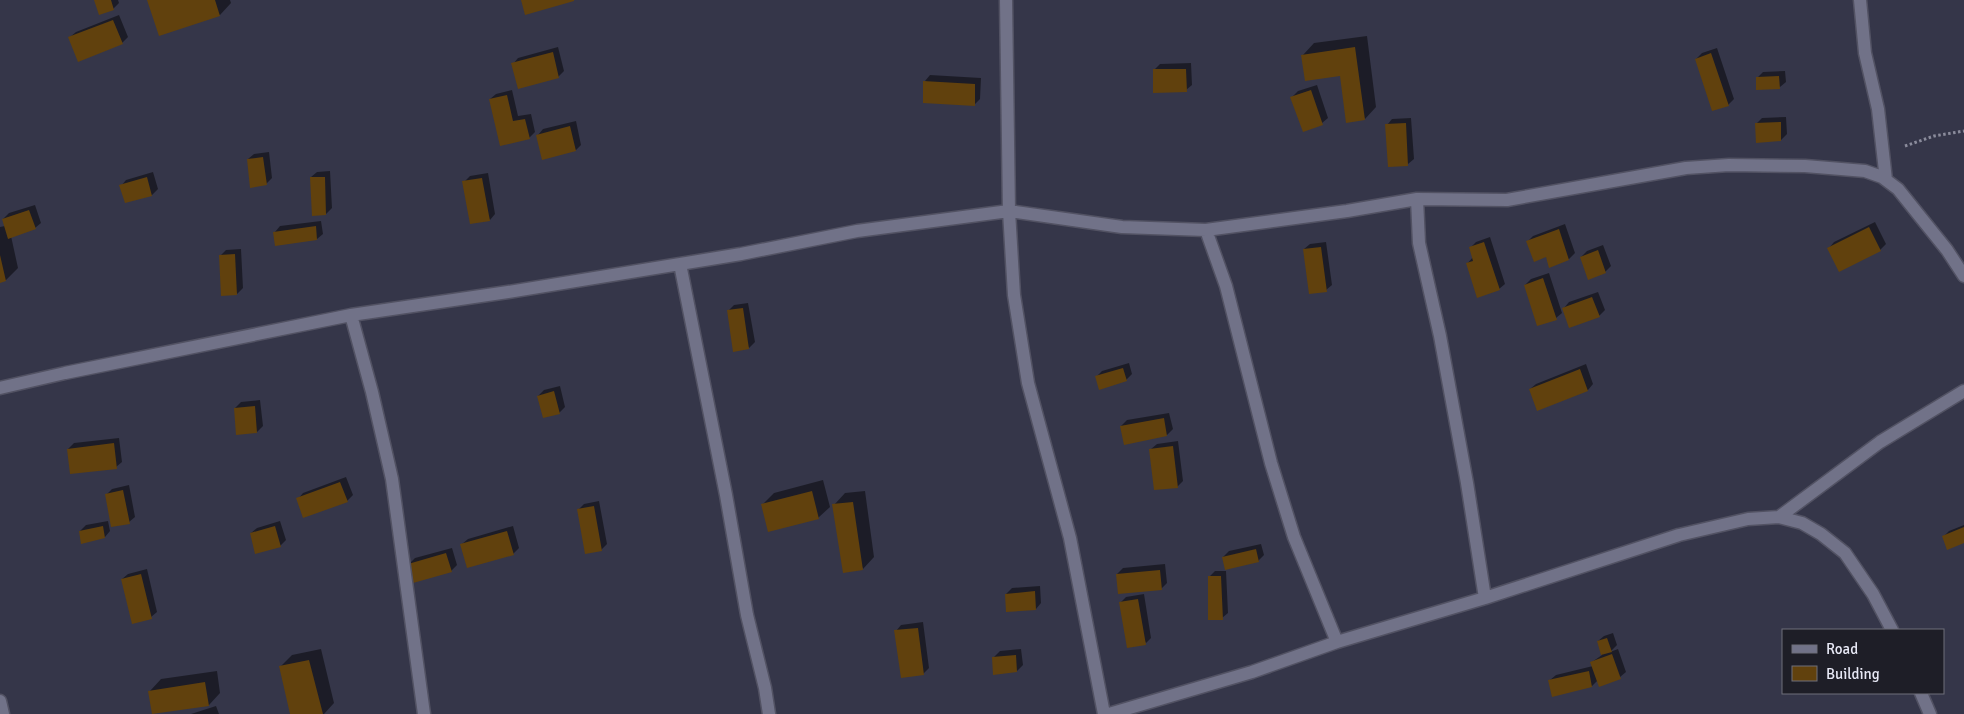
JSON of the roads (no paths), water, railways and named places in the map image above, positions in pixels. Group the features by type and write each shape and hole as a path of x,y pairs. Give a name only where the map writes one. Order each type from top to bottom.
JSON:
{"street":[{"path":"1006,0 1009,210 1014,295 1028,383 1070,538 1104,714"},
{"path":"1860,0 1865,52 1878,109 1886,180"},
{"path":"0,388 351,315 680,264 857,232 1009,210 1122,227 1206,230 1416,200 1507,200 1686,168 1730,165 1805,166 1865,170 1882,177 1898,189 1947,250 1964,276"},
{"path":"1416,200 1419,243 1442,346 1485,598"},
{"path":"1206,230 1226,286 1272,463 1294,537 1337,642"},
{"path":"680,264 726,495 747,615 765,688 769,714"},
{"path":"351,315 372,392 392,479 424,714"},
{"path":"1779,517 1880,442 1964,391"},
{"path":"1108,714 1252,672 1337,642 1485,598 1679,535 1748,519 1779,517 1802,523 1821,534 1846,553 1873,594 1891,629"},
{"path":"1921,694 1930,714"},
{"path":"0,701 2,714"}]}
